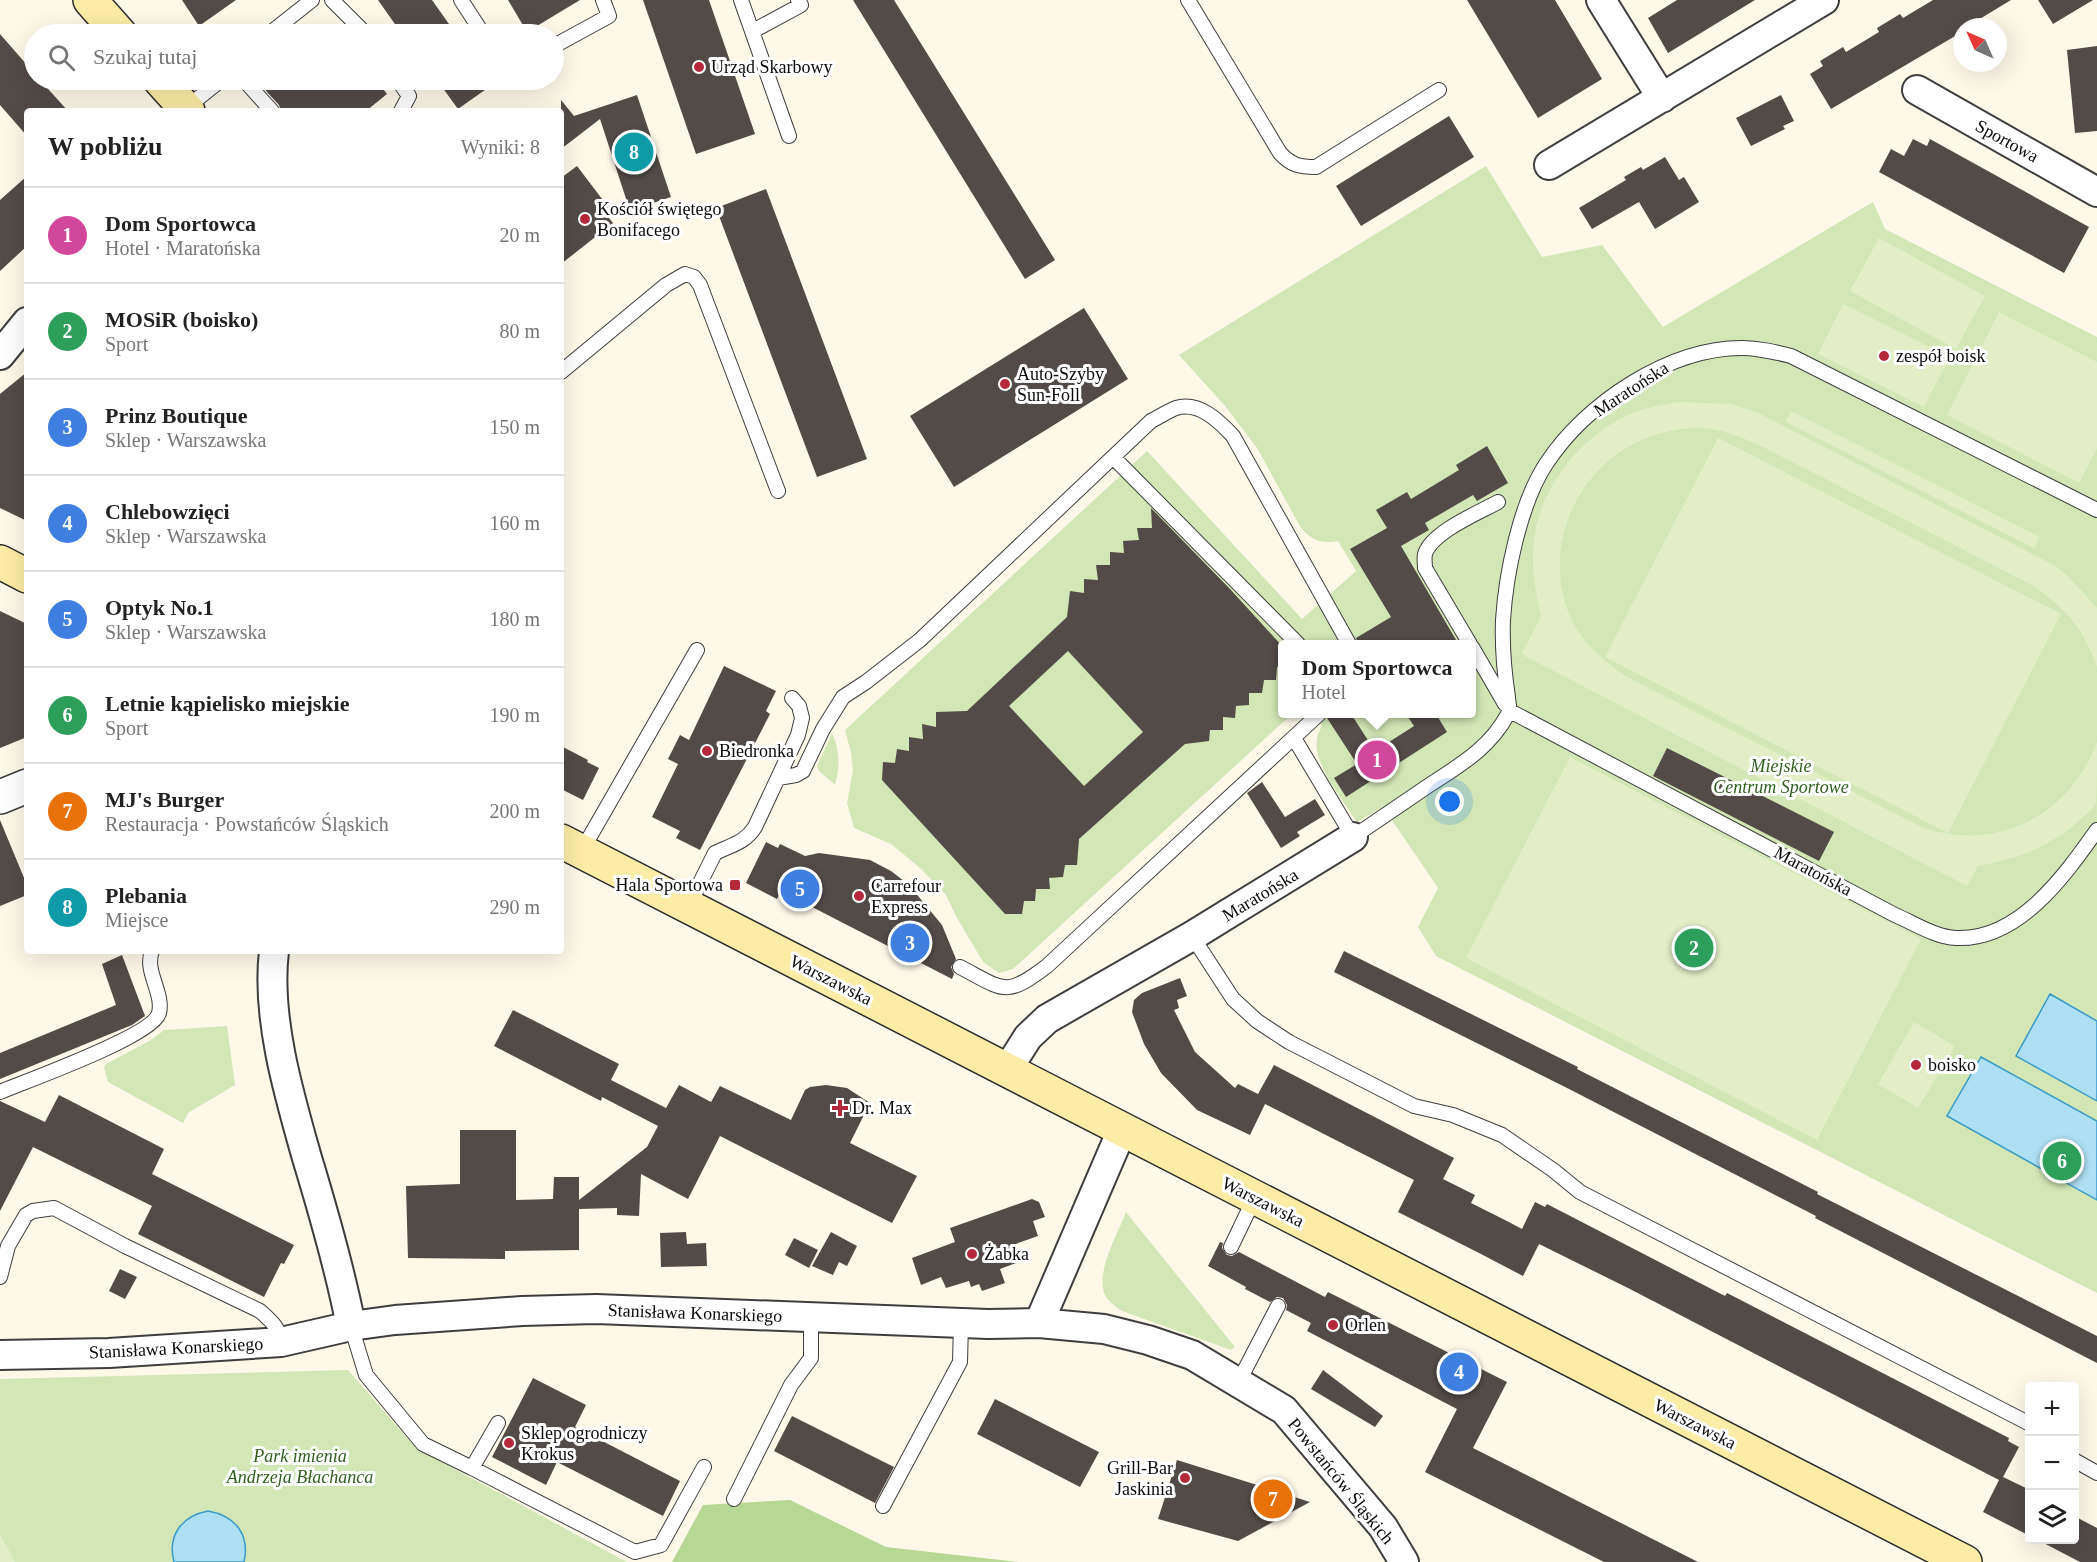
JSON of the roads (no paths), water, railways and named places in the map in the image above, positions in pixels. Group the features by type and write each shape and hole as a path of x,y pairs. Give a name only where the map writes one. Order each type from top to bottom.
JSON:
{"main road":[{"path":"169,90 185,108"},
{"path":"0,562 24,574"},
{"name":"Warszawska","path":"571,847 1965,1562"}],"street":[{"path":"1601,0 1662,98"},
{"path":"1549,165 1824,0"},
{"name":"Sportowa","path":"1917,90 2097,192"},
{"path":"0,355 24,326"},
{"path":"0,797 24,787"},
{"name":"Maratońska","path":"1007,1070 1028,1037 1047,1019 1192,936 1353,837"},
{"path":"274,954 274,995 285,1077 341,1274 351,1326"},
{"path":"1039,1323 1122,1130"},
{"name":"Stanisława Konarskiego","path":"0,1355 109,1353 281,1342 351,1326 405,1319 522,1311 596,1309 962,1323 1039,1323"},
{"name":"Powstańców Śląskich","path":"1039,1323 1104,1329 1148,1340 1192,1355 1284,1410 1383,1527 1404,1562"}],"lane":[{"path":"282,24 312,0"},
{"path":"333,0 356,24"},
{"path":"461,0 477,24"},
{"path":"564,41 609,16 603,0"},
{"path":"741,0 789,136"},
{"path":"753,31 801,5 798,0"},
{"path":"1188,0 1280,153 1289,162 1299,167 1316,167 1439,90"},
{"path":"189,108 209,90"},
{"path":"253,90 269,108"},
{"path":"403,108 409,96 405,90"},
{"path":"564,370 676,278 685,274 694,277 778,491"},
{"name":"Maratońska","path":"1353,837 1479,752 1497,731 1510,711 1503,666 1503,621 1509,566 1528,500 1546,464 1578,425 1630,385 1668,363 1705,353 1742,348 1767,350 1791,356 2097,510"},
{"path":"778,778 796,776 803,771 823,729 843,697 916,644 1151,421 1178,407 1196,408 1221,423 1233,436 1346,640"},
{"path":"1113,457 1293,640"},
{"path":"1467,640 1425,568 1425,554 1434,540 1498,502"},
{"path":"571,847 697,650"},
{"path":"1476,654 1510,711"},
{"path":"688,907 715,853 740,843 749,836 778,778 798,735 802,718 799,706 792,698"},
{"name":"Maratońska","path":"1510,711 1895,915 1928,930 1955,938 1982,934 2005,927 2037,903 2066,874 2097,830"},
{"path":"960,967 996,986 1007,988 1024,983 1047,966 1315,718"},
{"path":"1294,738 1353,837"},
{"path":"1192,936 1233,999 1257,1021 1288,1042 1414,1106 1453,1115 1502,1135 1581,1192 2025,1421"},
{"path":"0,1092 128,1039 154,1022 158,1017 160,1005 149,959 151,954"},
{"path":"1231,1247 1255,1197"},
{"path":"0,1277 8,1246 26,1215 33,1211 54,1208 125,1246 260,1311 273,1322 279,1331 281,1342"},
{"path":"1238,1383 1278,1306"},
{"path":"734,1499 791,1385 811,1358 811,1317"},
{"path":"883,1506 960,1362 962,1323"},
{"path":"351,1326 366,1375 423,1444 635,1552 661,1545 704,1467"},
{"path":"472,1468 498,1423"},
{"path":"2079,1463 2097,1473"}],"water":[{"path":"2050,994 2097,1021 2097,1101 2016,1056"},
{"path":"1981,1057 2097,1121 2097,1200 1947,1116"},
{"path":"208,1511 226,1517 239,1528 245,1543 244,1562 174,1562 173,1543 179,1528 191,1517"}],"place":[{"name":"Urząd Skarbowy","path":"699,67"},
{"name":"Plebania","path":"634,152"},
{"name":"Kościół świętego Bonifacego","path":"585,219"},
{"name":"zespół boisk","path":"1884,356"},
{"name":"Auto-Szyby Sun-Foll","path":"1005,384"},
{"name":"Biedronka","path":"707,751"},
{"name":"Dom Sportowca","path":"1377,760"},
{"name":"Hala Sportowa","path":"735,885"},
{"name":"Optyk No.1","path":"800,889"},
{"name":"Carrefour Express","path":"859,896"},
{"name":"Prinz Boutique","path":"910,943"},
{"name":"MOSiR (boisko)","path":"1694,948"},
{"name":"boisko","path":"1916,1065"},
{"name":"Dr. Max","path":"840,1108"},
{"name":"Letnie kąpielisko miejskie","path":"2062,1161"},
{"name":"Żabka","path":"972,1254"},
{"name":"Orlen","path":"1333,1325"},
{"name":"Chlebowzięci","path":"1459,1372"},
{"name":"Sklep ogrodniczy Krokus","path":"509,1443"},
{"name":"Grill-Bar Jaskinia","path":"1185,1478"},
{"name":"MJ's Burger","path":"1273,1499"}],"park label":[{"name":"Miejskie Centrum Sportowe","path":"1781,776"},
{"name":"Park imienia Andrzeja Błachanca","path":"300,1466"}]}
